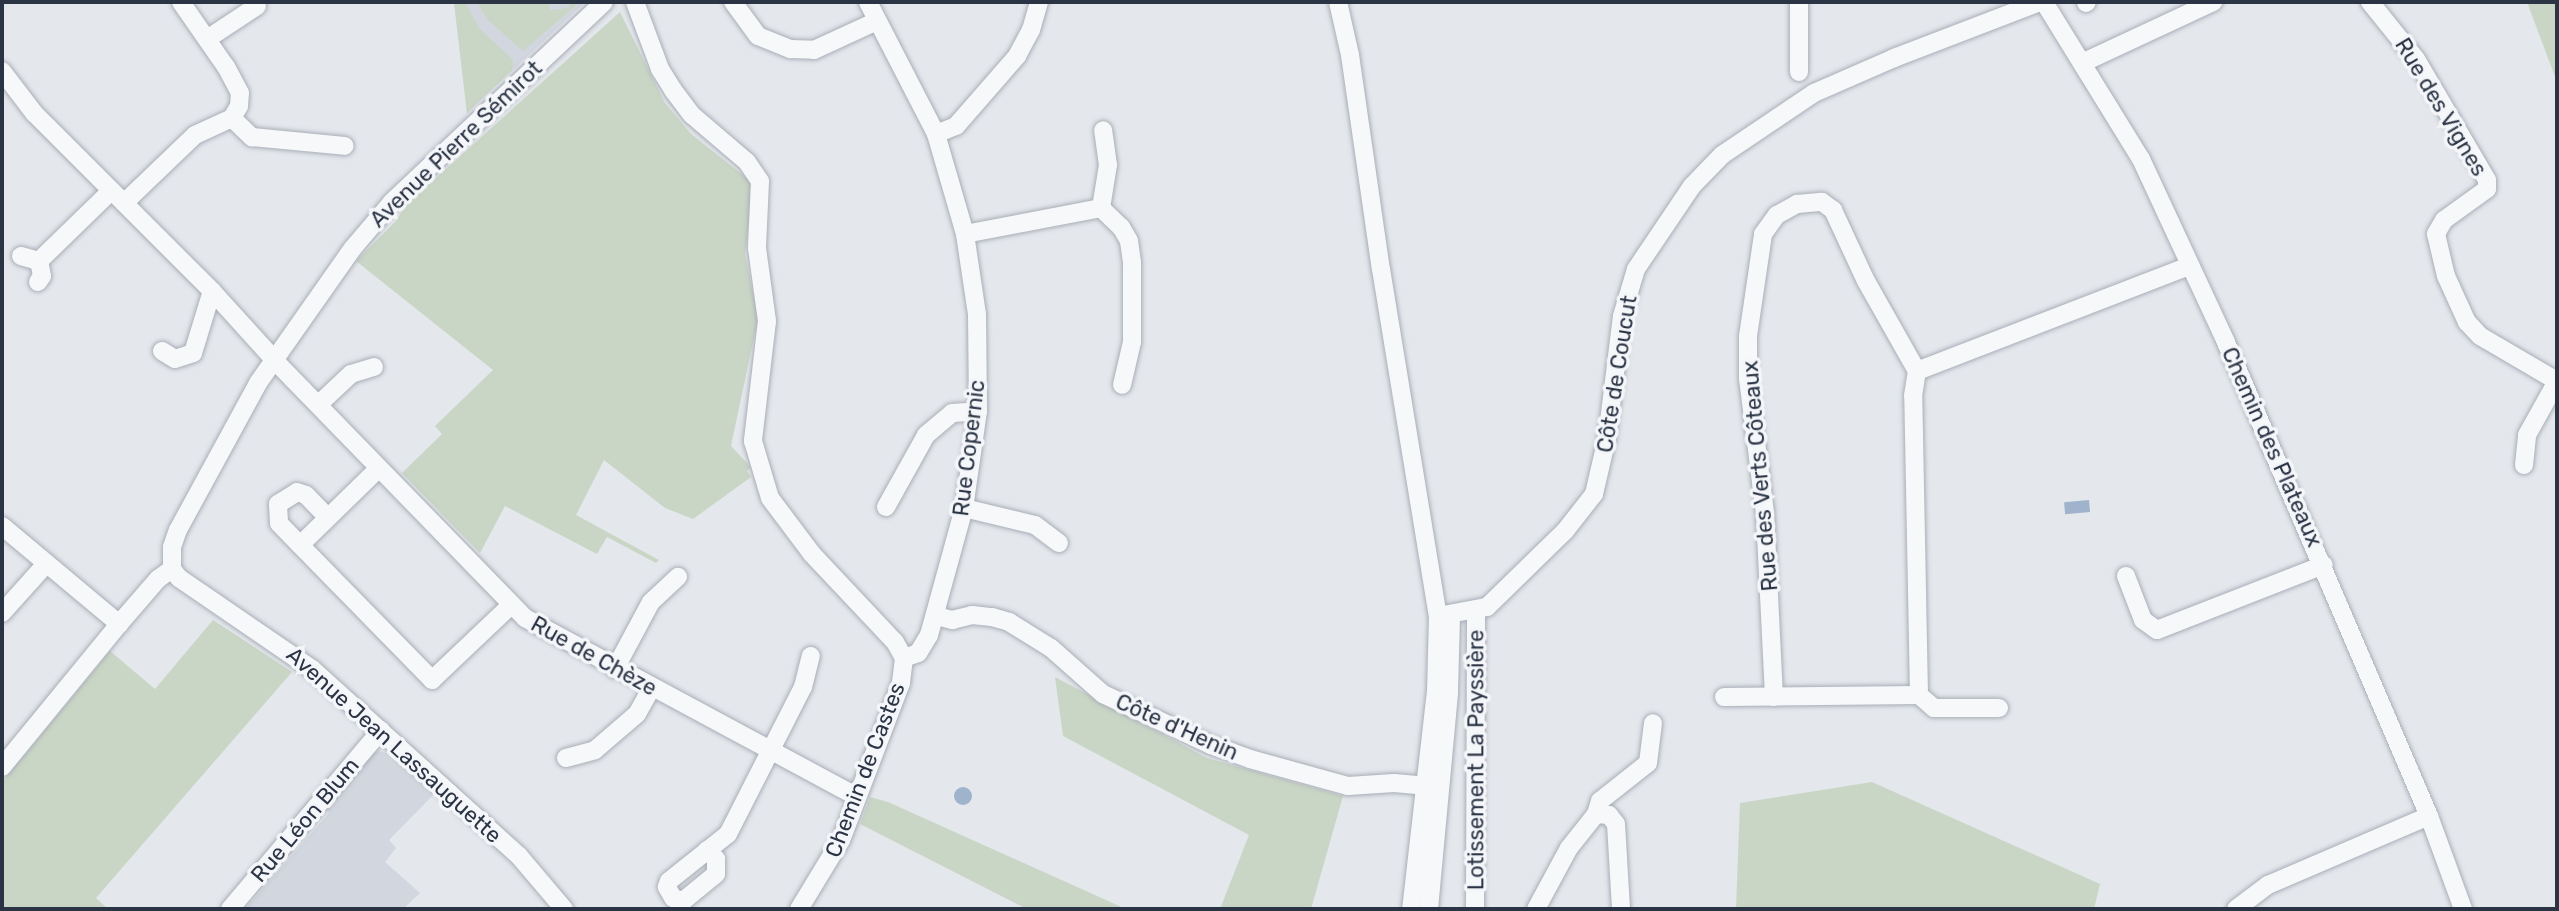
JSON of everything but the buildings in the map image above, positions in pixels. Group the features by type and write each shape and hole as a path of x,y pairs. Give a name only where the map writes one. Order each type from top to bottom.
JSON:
{"street":[{"path":"38,282 42,276 30,259 117,197 195,135 232,118 239,106 240,93 181,2"},
{"name":"Avenue Pierre Sémirot","path":"172,569 172,547 178,530 273,358 392,202 604,2"},
{"name":"Chemin de Castes","path":"635,2 660,69 673,90 692,115 747,162 760,181 757,248 767,321 753,441 770,498 812,554 884,630 904,658 901,683 841,840 799,909"},
{"path":"733,2 758,36 791,49 814,50 837,43 877,21"},
{"name":"Rue Copernic","path":"868,2 936,134 965,234 977,314 978,411 964,508 937,616 918,653 904,658"},
{"path":"936,134 956,126 1017,56 1039,2"},
{"path":"1338,2 1350,55 1381,269 1405,401 1422,457 1445,616 1436,691 1429,909"},
{"path":"1799,2 1799,72"},
{"name":"Chemin des Plateaux","path":"2042,2 2141,159 2270,439 2429,816 2463,909"},
{"name":"Côte de Coucut","path":"1476,612 1487,607 1565,531 1594,494 1607,438 1622,316 1636,269 1692,186 1722,155 1814,93 1894,58 2042,2"},
{"path":"2082,63 2213,2"},
{"name":"Rue des Vignes","path":"2370,2 2416,59 2487,180 2487,189 2444,220 2436,234 2446,276 2467,322 2480,336 2557,381"},
{"path":"207,39 257,6"},
{"path":"2,71 34,113"},
{"path":"2,90 34,113"},
{"name":"Rue de Chèze","path":"34,113 212,291 525,618 651,689 856,796"},
{"path":"232,118 252,137 345,146"},
{"path":"1101,208 1106,195 1108,165 1103,130"},
{"name":"Rue des Verts Côteaux","path":"1774,697 1765,513 1748,365 1748,336 1763,234 1777,215 1797,204 1822,202 1833,210 1879,305 1917,371"},
{"path":"965,234 1101,208"},
{"path":"1101,208 1121,227 1129,241 1132,263 1132,342 1122,385"},
{"path":"1919,695 1913,396 1917,371 2189,266"},
{"path":"162,351 188,366 212,291"},
{"path":"319,404 351,374 374,367"},
{"path":"2524,465 2527,435 2557,381"},
{"path":"886,507 926,435 952,413 978,411"},
{"path":"300,545 379,468"},
{"path":"327,517 306,495 297,492 278,504 279,523 432,680 511,605"},
{"path":"964,508 1035,525 1059,543"},
{"path":"2,526 119,624"},
{"path":"2,613 46,564"},
{"path":"2126,576 2143,620 2157,630 2324,565"},
{"path":"2,767 119,624 158,579 172,569"},
{"name":"Avenue Jean Lassauguette","path":"172,569 179,578 312,669 519,856 561,908"},
{"path":"615,669 651,602 678,577"},
{"path":"1445,616 1476,612"},
{"name":"Lotissement La Payssière","path":"1475,909 1476,612"},
{"name":"Côte d'Henin","path":"937,616 952,620 972,615 1009,622 1051,648 1103,694 1211,745 1250,759 1348,786 1433,786"},
{"path":"707,850 728,834 803,687 811,656"},
{"path":"566,758 595,750 637,714 651,689"},
{"path":"1724,697 1919,695 1934,708 1999,708"},
{"path":"1536,909 1569,848 1596,814 1608,792 1629,782 1648,763 1653,723"},
{"name":"Rue Léon Blum","path":"230,909 381,730"},
{"path":"1411,909 1433,786"},
{"path":"1596,814 1609,815 1616,824 1621,909"},
{"path":"2236,909 2268,885 2429,816"}],"shaded area":[{"path":"454,2 585,2 467,113"},
{"path":"378,751 394,755 436,792 389,840 396,848 385,862 420,893 403,909 245,909 329,813 326,806 371,754"}],"green space":[{"path":"454,2 465,2 479,28 513,60 512,70 467,113"},
{"path":"477,2 549,2 550,10 569,8 569,2 580,2 523,51 487,19"},
{"path":"2527,2 2557,2 2557,82"},
{"path":"620,12 665,103 691,134 753,183 745,254 758,318 731,446 748,464 750,468 747,471 751,477 693,519 665,508 604,460 576,515 659,560 656,563 607,537 597,554 505,506 480,553 402,473 442,434 435,426 493,370 356,261 395,222 406,205"},
{"path":"213,620 292,672 96,898 108,909 2,909 2,782 110,651 155,689"},
{"path":"1055,677 1207,758 1343,796 1311,909 1220,909 1249,835 1063,736"},
{"path":"1872,782 2100,884 2094,909 1736,909 1740,803"},
{"path":"870,797 888,802 1126,909 1027,909 860,824"}],"water":[{"path":"2089,500 2090,512 2065,514 2064,502"},
{"path":"963,787 972,796 963,805 954,796"}]}
